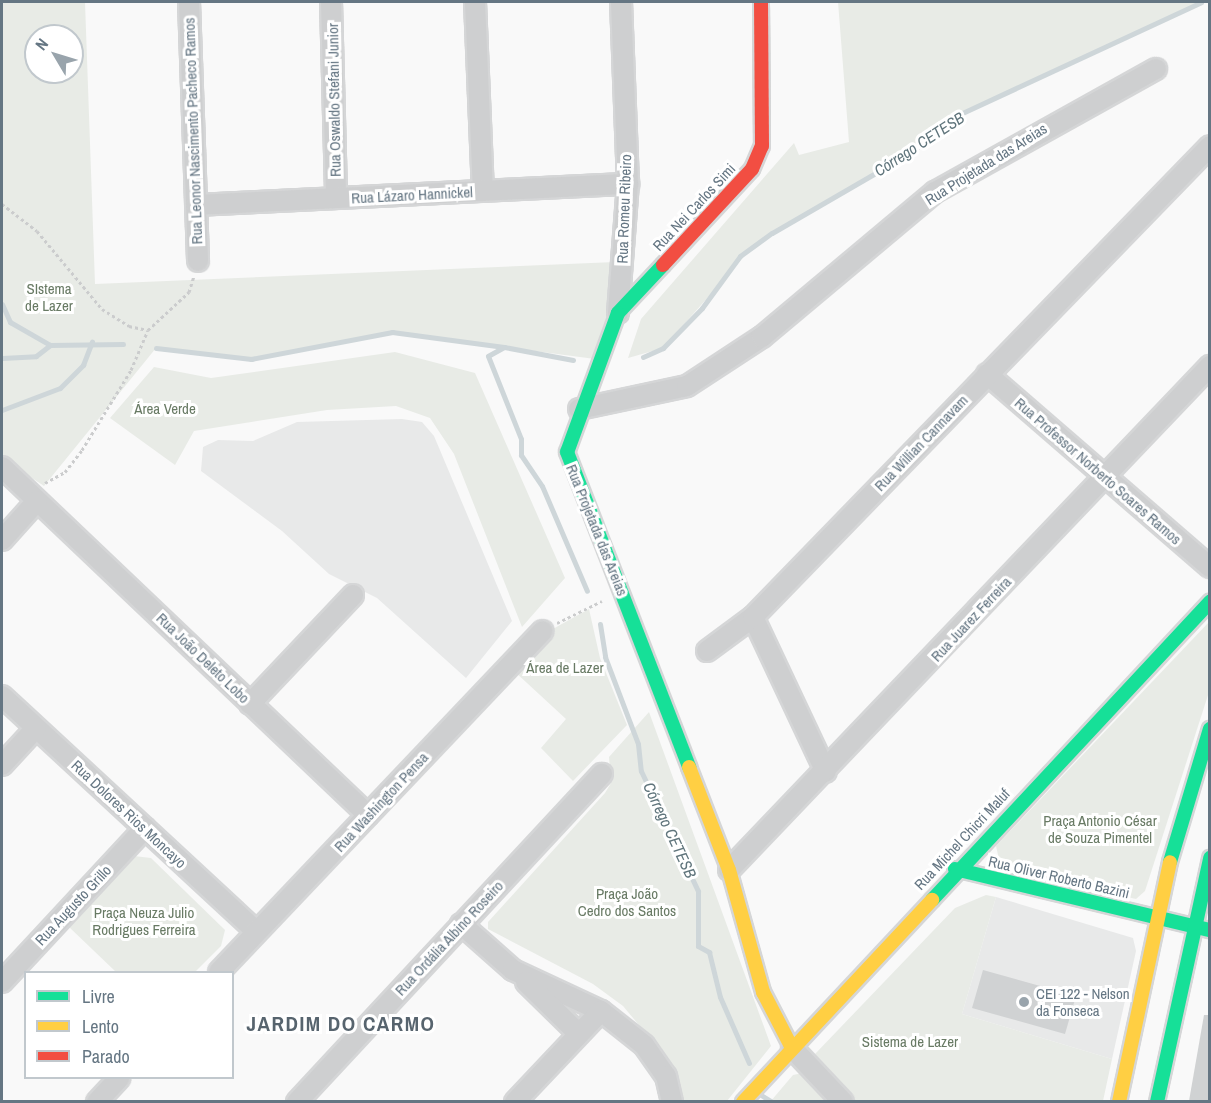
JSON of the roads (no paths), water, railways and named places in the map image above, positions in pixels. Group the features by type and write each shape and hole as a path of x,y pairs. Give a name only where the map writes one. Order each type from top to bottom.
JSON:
{"street":[{"name":"Rua Leonor Nascimento Pacheco Ramos","path":"189,2 198,261"},
{"name":"Rua Oswaldo Stefani Junior","path":"331,2 336,198"},
{"path":"475,2 483,191"},
{"name":"Rua Romeu Ribeiro","path":"579,409 616,318 628,184 621,2"},
{"name":"Rua Nei Carlos Simi","path":"616,318 755,162 765,118 761,2"},
{"name":"Rua Projetada das Areias","path":"792,1048 763,992 729,870 570,468 569,438 579,409 687,386 762,337 935,192 1156,69"},
{"name":"Rua Willian Cannavam","path":"707,651 753,617 1209,146"},
{"name":"Rua Lázaro Hannickel","path":"196,205 628,184"},
{"name":"Rua Juarez Ferreira","path":"729,870 826,772 1209,366"},
{"name":"Rua Professor Norberto Soares Ramos","path":"987,374 1103,479 1209,567"},
{"name":"Rua João Deleto Lobo","path":"2,467 368,815"},
{"path":"2,540 37,501"},
{"path":"250,704 353,595"},
{"name":"Rua Michel Chicri Maluf","path":"743,1101 956,869 1209,602"},
{"path":"753,617 826,772"},
{"name":"Rua Washington Pensa","path":"220,971 543,631"},
{"name":"Rua Dolores Rios Moncayo","path":"2,696 257,932"},
{"path":"2,765 36,728"},
{"path":"1119,1101 1156,917 1209,729"},
{"name":"Rua Ordália Albino Roseiro","path":"297,1101 602,774"},
{"name":"Rua Augusto Grillo","path":"2,982 145,828"},
{"path":"1157,1101 1192,926 1209,858"},
{"name":"Rua Oliver Roberto Bazini","path":"956,869 1209,930"},
{"path":"461,924 513,970 579,1034"},
{"path":"513,970 601,1011 644,1045 666,1076 672,1101"},
{"path":"515,1101 601,1011"},
{"path":"792,1048 843,1101"},
{"path":"97,1101 117,1079"}],"waterway":[{"name":"Córrego CETESB","path":"643,357 663,348 702,308 740,256 772,233 910,153 958,115 1201,2"},
{"path":"2,304 10,322 50,345"},
{"path":"156,348 251,359 392,332 504,347"},
{"path":"2,410 60,388 83,365 92,342"},
{"path":"2,358 36,356 50,345 123,344"},
{"name":"Córrego CETESB","path":"573,360 504,347 488,356 521,439 521,455 542,486 587,591"},
{"name":"Córrego CETESB","path":"600,624 605,657 638,744 641,771 698,891 698,946 709,952 720,997 749,1063"},
{"name":"Córrego CETESB","path":"761,1095 772,1102"}],"place":[{"name":"CEI 122 - Nelson da Fonseca","path":"1024,1002"}],"district":[{"name":"JARDIM DO CARMO","path":"341,1024"}],"park label":[{"name":"SIstema de Lazer","path":"49,296"},
{"name":"Área Verde","path":"165,409"},
{"name":"Área de Lazer","path":"565,668"},
{"name":"Praça Antonio César de Souza Pimentel","path":"1100,828"},
{"name":"Praça João Cedro dos Santos","path":"627,902"},
{"name":"Praça Neuza Julio Rodrigues Ferreira","path":"144,920"},
{"name":"Sistema de Lazer","path":"910,1042"}]}
